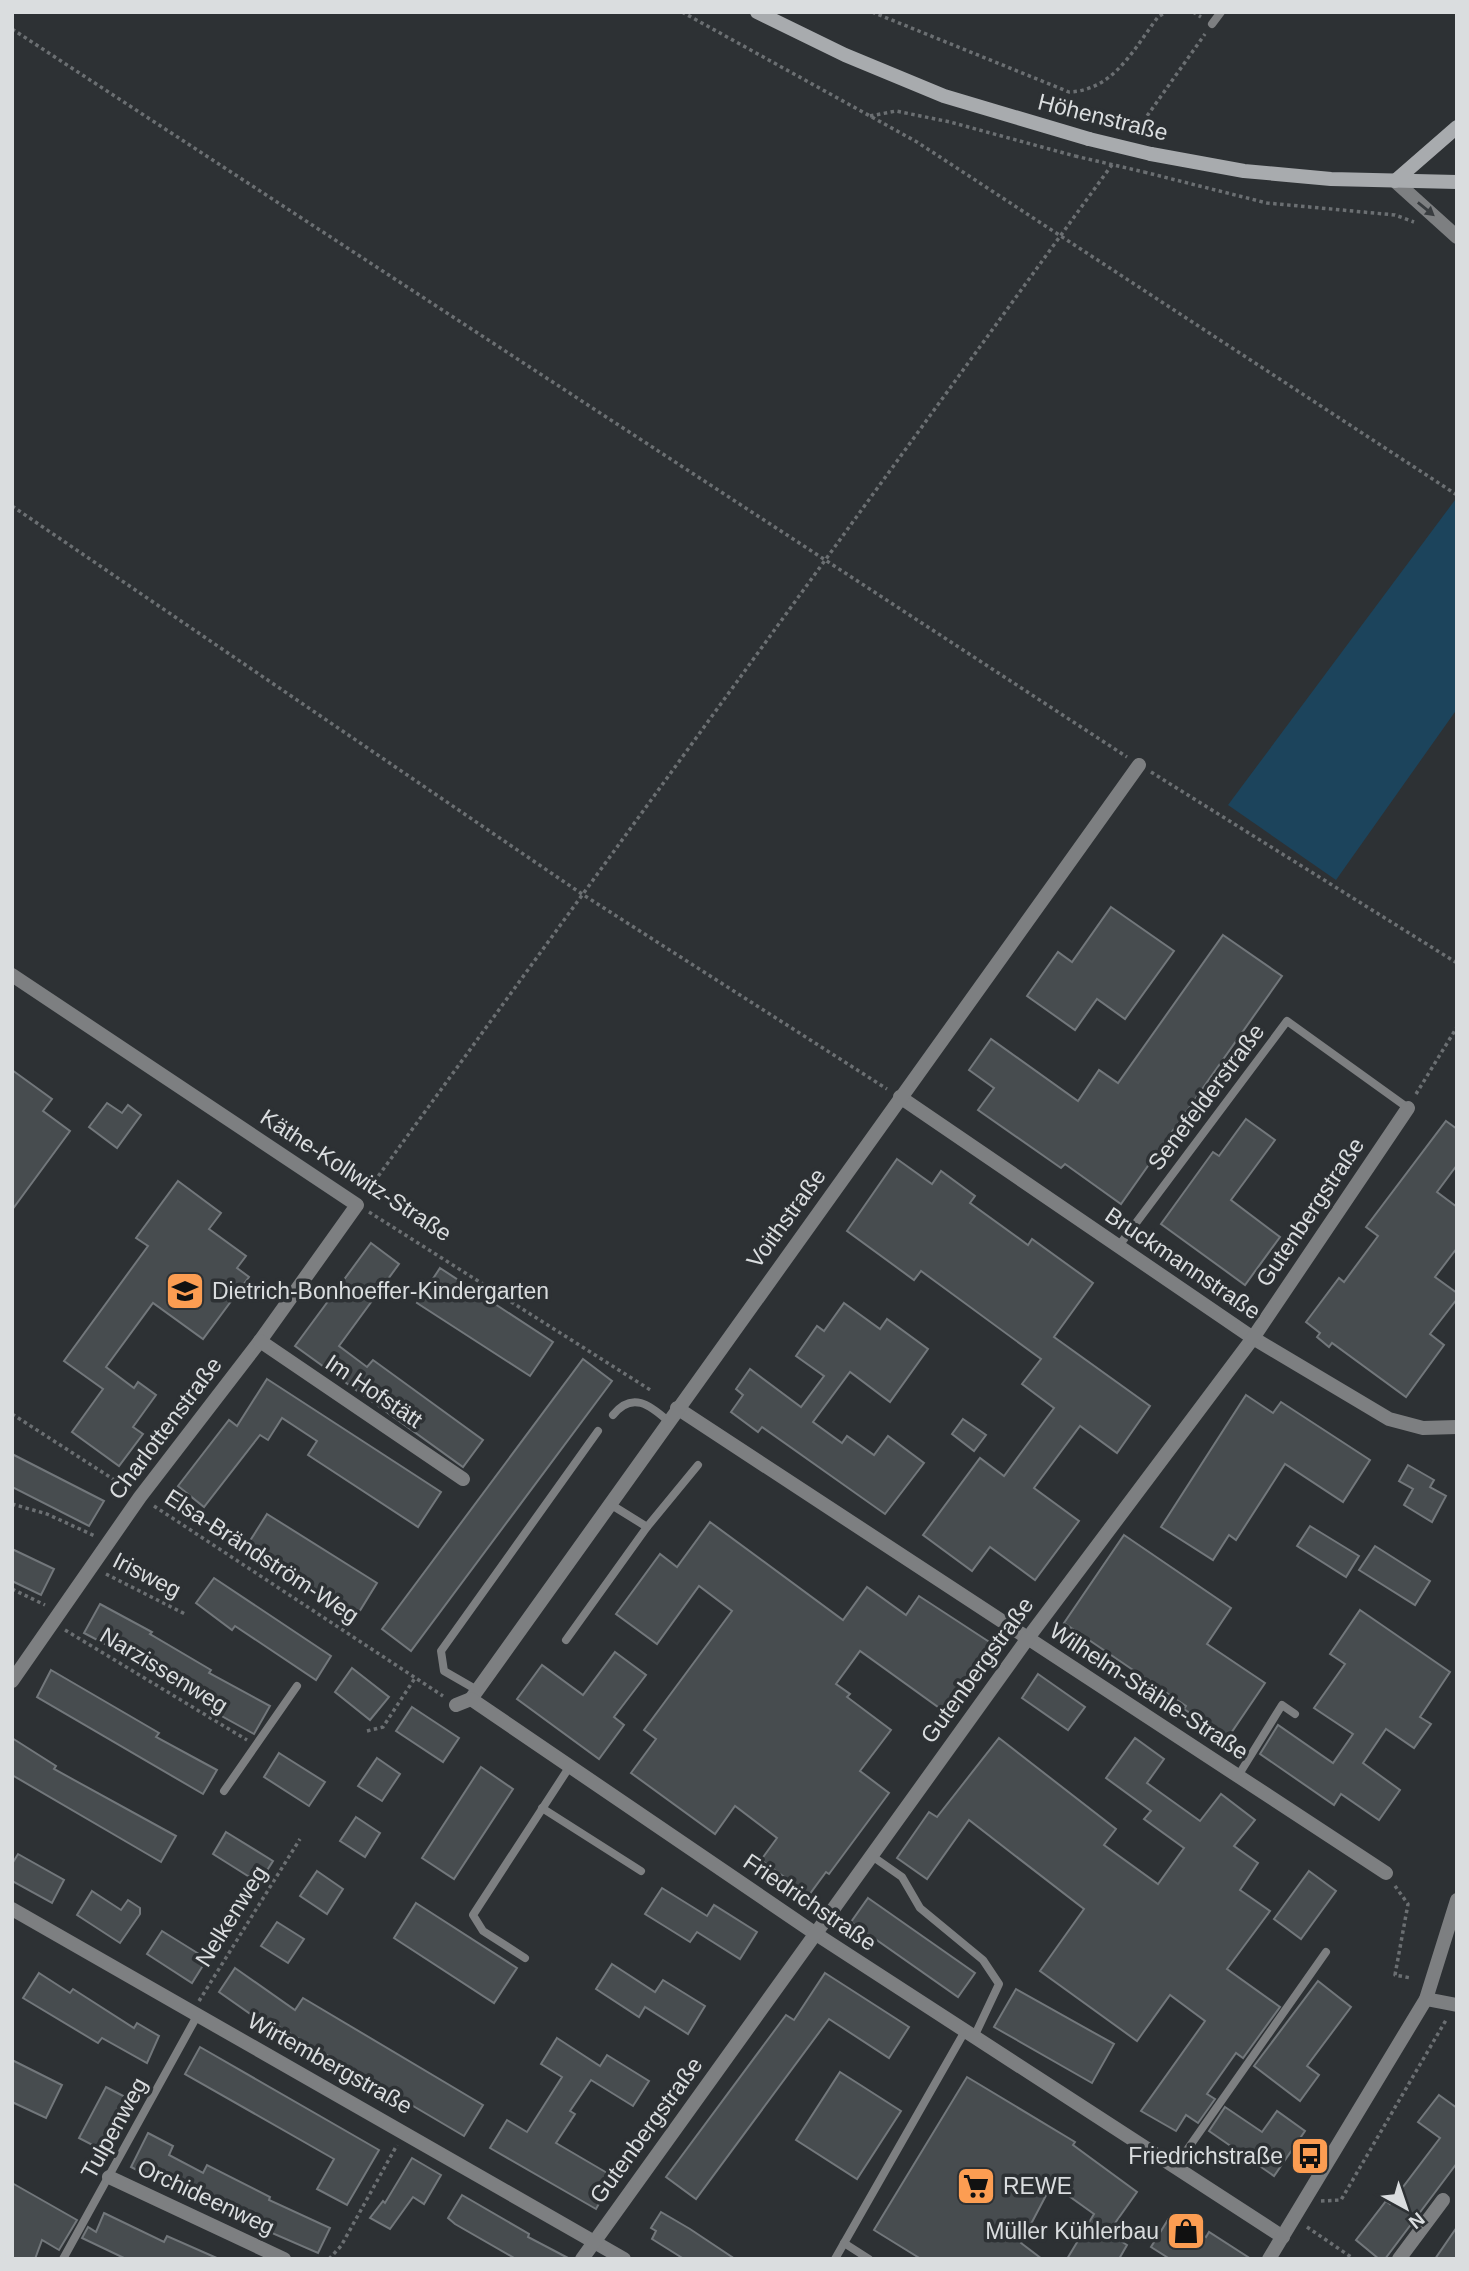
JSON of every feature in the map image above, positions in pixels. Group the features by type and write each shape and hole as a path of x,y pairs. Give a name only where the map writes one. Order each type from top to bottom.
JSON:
{"main road":[{"name":"Höhenstraße","path":"757,12 845,55 944,96 1089,139 1244,171 1395,181 1457,182"},
{"path":"1395,181 1457,127"}],"street":[{"path":"1395,181 1457,237"},
{"name":"Voithstraße","path":"474,1695 668,1420 1139,765"},
{"name":"Käthe-Kollwitz-Straße","path":"12,975 357,1205"},
{"name":"Bruckmannstraße","path":"900,1097 1252,1338 1390,1419 1423,1428 1457,1427"},
{"name":"Gutenbergstraße","path":"582,2259 1028,1638 1252,1338 1408,1108"},
{"name":"Charlottenstraße","path":"12,1681 140,1497 260,1341 357,1205"},
{"name":"Im Hofstätt","path":"260,1341 463,1479"},
{"name":"Wilhelm-Stähle-Straße","path":"677,1408 1386,1873"},
{"path":"456,1705 474,1695"},
{"name":"Friedrichstraße","path":"474,1695 570,1766 816,1934 1283,2237"},
{"path":"1269,2259 1426,1999 1457,1900"},
{"name":"Wirtembergstraße","path":"12,1909 405,2131 624,2259"},
{"path":"1426,1999 1457,2005"},
{"name":"Orchideenweg","path":"109,2177 284,2259"},
{"path":"1399,2259 1443,2200"}],"lane":[{"path":"1212,24 1221,12"},
{"name":"Senefelderstraße","path":"1118,1247 1287,1021 1408,1108"},
{"path":"613,1415 620,1406 633,1401 647,1403 668,1420"},
{"path":"474,1695 444,1671 441,1651 598,1431"},
{"path":"566,1640 647,1527 698,1465"},
{"path":"610,1504 647,1527"},
{"path":"224,1791 297,1686"},
{"path":"1238,1776 1282,1705 1295,1714"},
{"path":"525,1958 484,1931 474,1921 473,1915 570,1766"},
{"path":"542,1808 641,1871"},
{"path":"835,2259 999,1984 983,1960 920,1908 902,1877 872,1856"},
{"path":"1175,2167 1326,1952"},
{"name":"Tulpenweg","path":"63,2259 195,2014"},
{"path":"844,2243 869,2259"}],"path":[{"path":"682,12 945,160 1060,237 1330,409 1457,495"},
{"path":"872,12 1069,92 1083,91 1109,80 1158,17 1166,12"},
{"path":"1132,136 1212,24"},
{"path":"12,29 825,559"},
{"path":"870,116 896,111 950,122 1267,203 1395,215"},
{"path":"357,1205 1116,158"},
{"path":"12,506 582,894 900,1097"},
{"path":"1408,1108 1457,1027"},
{"name":"Käthe-Kollwitz-Straße","path":"357,1205 677,1408"},
{"name":"Elsa-Brändström-Weg","path":"12,1414 456,1705"},
{"path":"12,1504 47,1514 110,1543"},
{"name":"Irisweg","path":"92,1567 187,1615"},
{"name":"Narzissenweg","path":"12,1589 256,1745"},
{"path":"367,1731 383,1727 415,1678"},
{"name":"Nelkenweg","path":"195,2014 299,1839"},
{"path":"1386,1873 1408,1904 1395,1975 1410,1978"},
{"path":"1305,2203 1341,2200 1446,2020"},
{"path":"329,2259 341,2246 405,2131"},
{"path":"1303,2224 1354,2259"}],"shaded area":[{"path":"1455,500 1457,709 1336,880 1228,805"}],"building":[{"path":"1111,907 1174,951 1125,1019 1097,999 1075,1030 1027,996 1058,952 1072,962"},
{"path":"1223,935 1282,976 1121,1204 1065,1164 1061,1168 978,1110 994,1088 969,1070 991,1039 1078,1101 1099,1070 1118,1083"},
{"path":"12,1070 52,1099 43,1111 70,1131 12,1210"},
{"path":"107,1103 122,1113 128,1105 141,1115 117,1148 89,1127"},
{"path":"1246,1119 1275,1140 1231,1200 1280,1237 1245,1285 1161,1224 1213,1152 1219,1156"},
{"path":"1446,1121 1457,1129 1457,1165 1437,1192 1457,1207 1457,1248 1435,1277 1457,1293 1457,1299 1430,1334 1444,1345 1406,1397 1332,1343 1329,1347 1317,1337 1320,1333 1306,1322 1339,1278 1344,1282 1378,1236 1366,1227"},
{"path":"897,1159 932,1184 941,1171 975,1196 970,1203 1028,1245 1032,1239 1093,1283 1054,1337 1150,1406 1117,1453 1080,1426 1034,1488 1079,1521 1035,1580 990,1547 972,1571 923,1535 980,1458 1004,1476 1054,1408 1022,1384 1041,1359 921,1271 914,1280 847,1231"},
{"path":"178,1181 221,1213 209,1229 246,1256 237,1268 249,1277 203,1339 153,1303 106,1367 134,1388 138,1382 156,1395 133,1427 143,1434 119,1466 72,1432 103,1389 64,1361 148,1246 136,1238"},
{"path":"371,1243 399,1264 339,1346 367,1367 373,1360 483,1440 463,1467 295,1346"},
{"path":"440,1268 553,1342 530,1376 417,1303"},
{"path":"844,1303 880,1329 887,1319 928,1349 890,1402 850,1372 813,1422 842,1443 847,1436 874,1455 888,1436 924,1463 885,1514 762,1427 758,1432 731,1412 743,1395 736,1389 750,1369 801,1407 824,1376 796,1356 817,1326 824,1331"},
{"path":"583,1359 612,1381 411,1651 382,1629"},
{"path":"267,1379 441,1492 418,1527 308,1455 317,1441 282,1418 268,1440 260,1435 204,1507 178,1486 229,1420 237,1426"},
{"path":"1246,1395 1273,1413 1281,1402 1370,1460 1343,1502 1285,1464 1236,1540 1229,1535 1213,1560 1161,1527"},
{"path":"963,1419 986,1435 974,1451 952,1434"},
{"path":"12,1454 104,1501 89,1526 12,1487"},
{"path":"1408,1465 1434,1480 1430,1487 1446,1496 1432,1522 1404,1505 1413,1489 1399,1481"},
{"path":"267,1514 377,1583 356,1617 246,1547"},
{"path":"710,1522 843,1620 867,1587 906,1615 919,1596 997,1647 981,1672 976,1669 945,1712 860,1651 836,1684 850,1694 847,1697 891,1730 860,1771 889,1793 829,1874 826,1872 809,1895 761,1860 777,1838 735,1806 715,1834 631,1773 656,1739 644,1730 732,1611 699,1586 657,1644 616,1614 660,1554 677,1567"},
{"path":"1310,1526 1359,1556 1346,1577 1297,1546"},
{"path":"1124,1535 1231,1608 1207,1644 1265,1683 1227,1739 1184,1709 1186,1706 1064,1623"},
{"path":"1375,1546 1430,1581 1415,1605 1359,1570"},
{"path":"12,1549 54,1569 41,1595 12,1581"},
{"path":"214,1578 331,1656 316,1680 235,1626 232,1630 196,1603"},
{"path":"100,1604 152,1632 150,1634 211,1670 209,1673 270,1706 254,1734 149,1671 151,1668 84,1633"},
{"path":"1360,1610 1450,1672 1420,1717 1431,1724 1414,1748 1386,1729 1363,1763 1400,1790 1379,1820 1341,1794 1334,1805 1260,1754 1278,1725 1333,1763 1353,1734 1314,1708 1345,1664 1330,1654"},
{"path":"615,1652 646,1675 614,1717 624,1725 599,1759 517,1699 542,1665 583,1695"},
{"path":"352,1668 389,1697 370,1720 335,1692"},
{"path":"51,1670 159,1733 156,1737 217,1770 203,1794 37,1697"},
{"path":"1038,1674 1085,1707 1068,1730 1022,1698"},
{"path":"412,1707 459,1738 443,1762 396,1731"},
{"path":"12,1738 56,1766 54,1769 176,1836 161,1862 12,1775"},
{"path":"999,1738 1116,1829 1104,1845 1158,1884 1184,1848 1144,1819 1151,1811 1106,1778 1135,1738 1164,1759 1147,1783 1200,1821 1221,1794 1255,1820 1234,1846 1258,1863 1240,1890 1270,1911 1227,1969 1280,2007 1243,2058 1236,2053 1207,2094 1215,2099 1198,2123 1186,2115 1176,2131 1141,2111 1205,2021 1170,1995 1137,2041 1040,1971 1084,1909 969,1820 927,1879 897,1858 929,1812 937,1817"},
{"path":"279,1753 325,1782 309,1806 264,1777"},
{"path":"377,1758 400,1774 382,1801 358,1786"},
{"path":"481,1767 513,1789 454,1879 422,1858"},
{"path":"356,1817 380,1833 365,1857 340,1841"},
{"path":"226,1832 273,1861 259,1883 213,1854"},
{"path":"18,1854 64,1880 52,1903 12,1881 12,1864"},
{"path":"317,1871 343,1889 327,1914 300,1896"},
{"path":"1309,1871 1336,1891 1301,1939 1274,1919"},
{"path":"662,1888 707,1916 714,1905 757,1932 740,1959 697,1932 690,1942 645,1914"},
{"path":"92,1891 121,1910 128,1900 140,1908 140,1914 120,1943 77,1915"},
{"path":"868,1898 975,1973 958,1997 851,1922"},
{"path":"416,1903 517,1968 494,2003 394,1938"},
{"path":"277,1922 304,1939 288,1963 261,1946"},
{"path":"162,1931 207,1959 192,1983 147,1954"},
{"path":"612,1964 655,1992 663,1980 705,2006 688,2034 645,2007 639,2017 596,1989"},
{"path":"235,1968 295,2010 303,1998 483,2105 464,2136 269,2021 266,2025 219,1992"},
{"path":"39,1973 70,1993 73,1989 134,2028 137,2023 159,2036 147,2063 102,2038 98,2043 23,1998"},
{"path":"825,1973 909,2027 889,2058 829,2019 696,2199 666,2177 786,2015 794,2020"},
{"path":"1318,1981 1351,2007 1307,2066 1319,2075 1300,2101 1254,2066"},
{"path":"1016,1989 1114,2044 1092,2083 994,2027"},
{"path":"557,2038 600,2066 607,2055 649,2081 633,2106 591,2080 570,2111 575,2114 556,2143 614,2177 596,2209 490,2148 507,2120 527,2132 562,2077 541,2064"},
{"path":"200,2047 379,2150 347,2205 317,2189 334,2159 185,2074"},
{"path":"12,2060 62,2085 46,2118 12,2102"},
{"path":"840,2072 901,2111 857,2179 796,2140"},
{"name":"REWE","path":"967,2077 1075,2142 1073,2145 1137,2192 1108,2233 1127,2245 1119,2259 1067,2259 1094,2214 1052,2184 1021,2243 1042,2259 921,2259 874,2230"},
{"path":"106,2087 129,2099 102,2150 79,2138"},
{"path":"1439,2095 1457,2108 1457,2163 1385,2259 1379,2259 1356,2240 1386,2201 1390,2204 1440,2138 1418,2122"},
{"path":"1225,2107 1262,2132 1277,2111 1305,2131 1274,2176 1209,2131"},
{"path":"148,2133 173,2146 169,2155 203,2173 207,2165 270,2197 269,2200 330,2228 318,2253 131,2167"},
{"path":"412,2158 441,2175 424,2204 413,2197 390,2229 370,2218 383,2201 385,2203"},
{"path":"12,2183 77,2220 59,2250 42,2240 35,2259 12,2259"},
{"path":"462,2195 529,2234 528,2237 570,2259 516,2259 455,2224 448,2218"},
{"path":"661,2212 735,2259 684,2259 652,2239 656,2231 651,2228"},
{"path":"104,2213 164,2242 167,2236 219,2259 126,2259 82,2238 88,2227 96,2232"},
{"path":"1171,2215 1206,2237 1209,2232 1251,2259 1170,2259 1151,2247"},
{"path":"1457,2227 1457,2259 1435,2259"}],"place":[{"name":"Dietrich-Bonhoeffer-Kindergarten","path":"185,1291"},
{"name":"Friedrichstraße","path":"1310,2156"},
{"name":"REWE","path":"976,2186"},
{"name":"Müller Kühlerbau","path":"1186,2231"}]}
